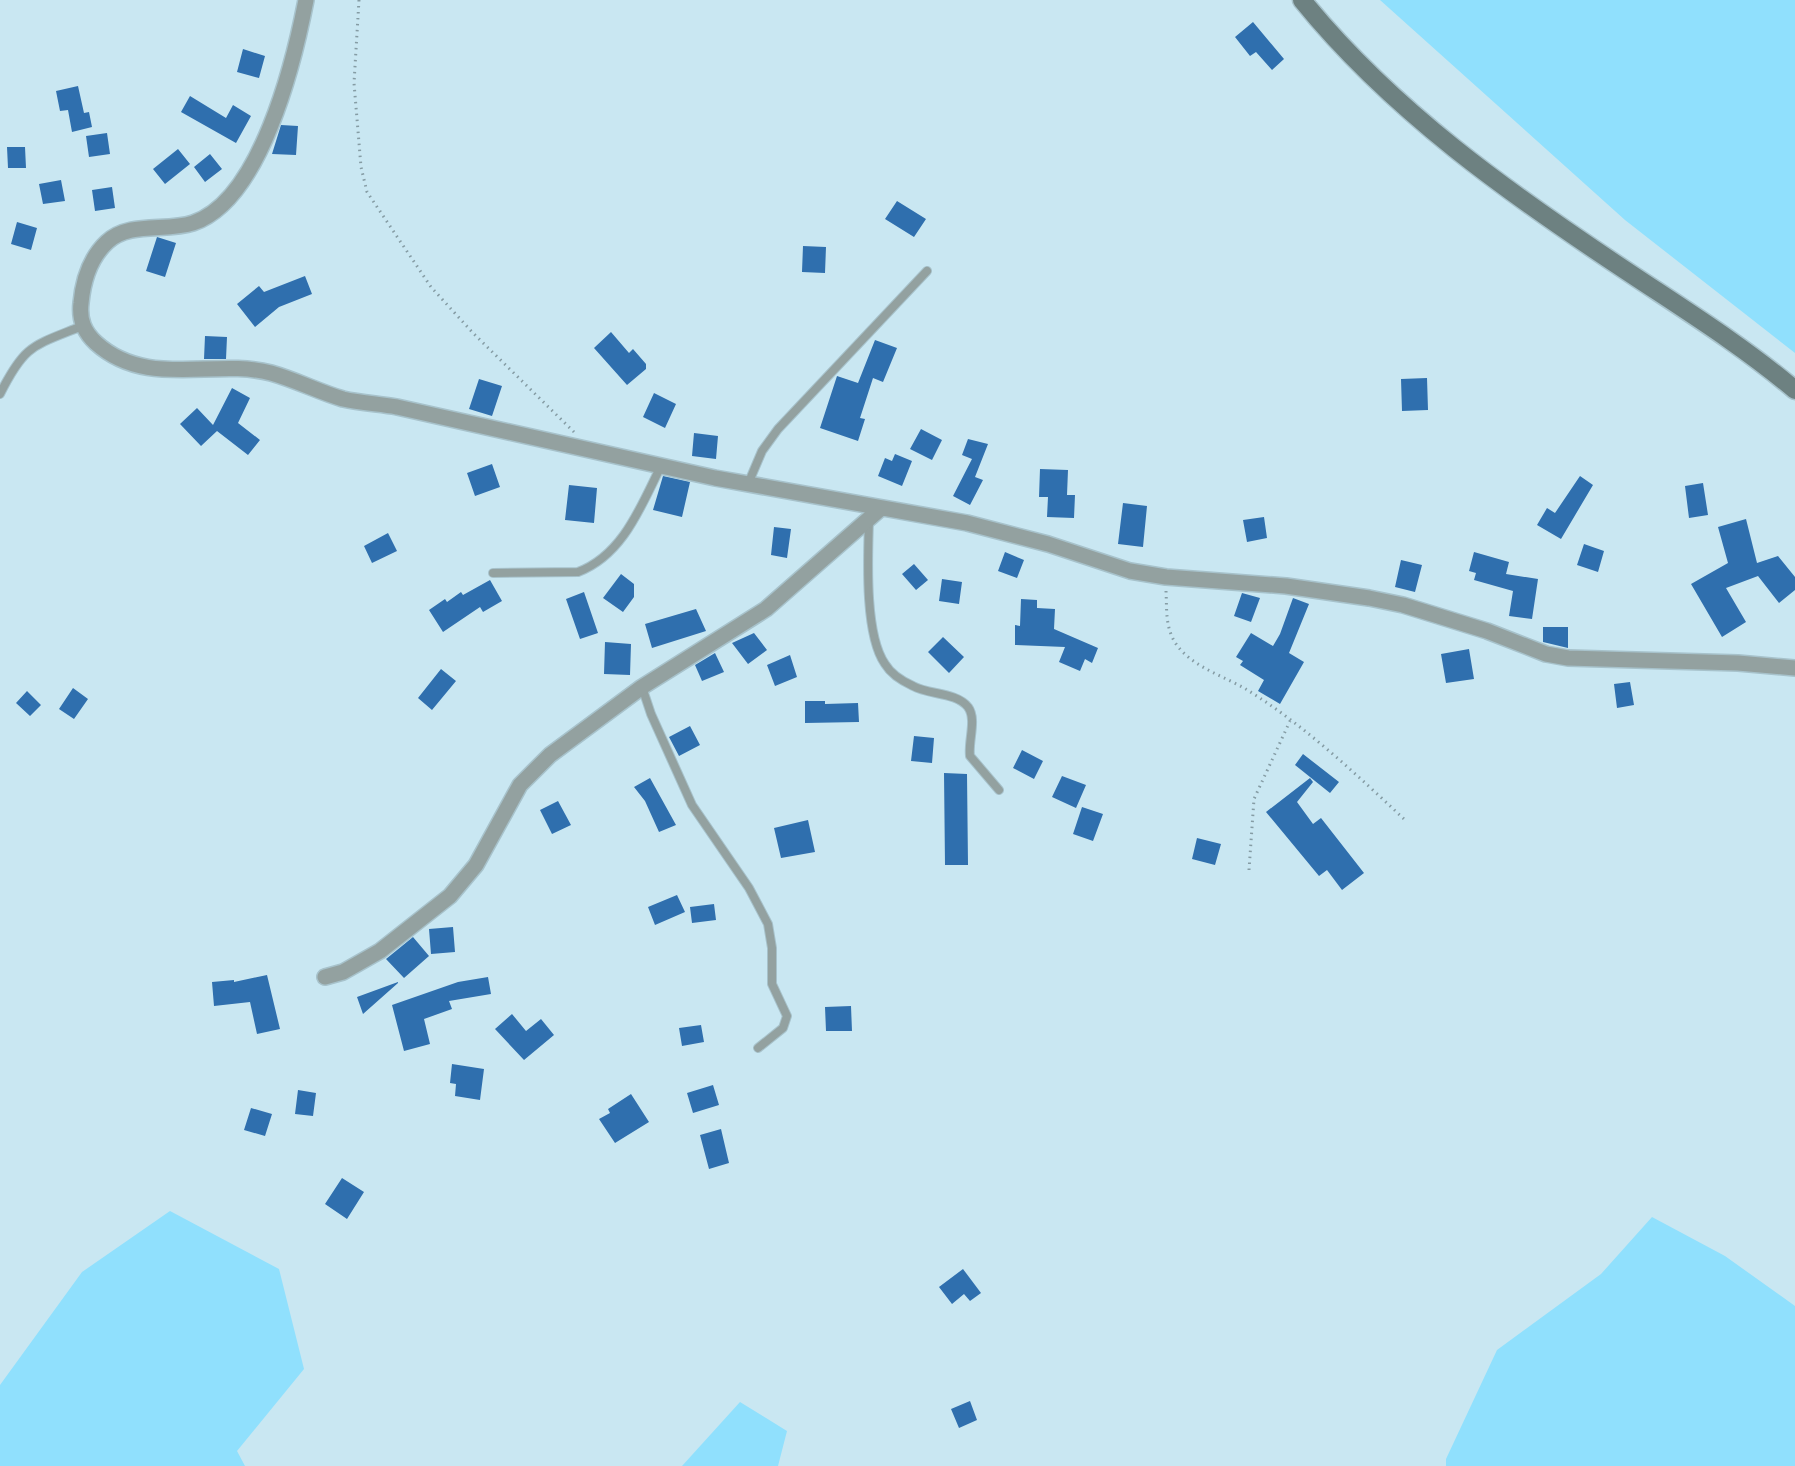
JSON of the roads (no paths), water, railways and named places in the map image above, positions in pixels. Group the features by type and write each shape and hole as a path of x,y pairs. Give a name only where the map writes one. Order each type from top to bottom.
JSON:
{"street":[{"path":"306,0 294,58 282,95 261,151 244,178 212,213 199,221 167,229 123,232 109,240 96,253 88,269 80,314 82,326 101,348 119,359 142,366 175,371 244,369 270,373 344,399 397,406 875,514 912,513 1011,533 1130,571 1166,577 1286,586 1369,598 1425,612 1546,654 1568,658 1738,663 1795,668"},
{"path":"1302,0 1378,84 1433,132 1526,201 1747,352 1795,390"},
{"path":"325,977 343,972 380,951 450,896 476,865 520,785 532,771 642,687 766,609 875,514"}],"lane":[{"path":"748,484 762,451 778,429 927,271"},
{"path":"0,394 10,373 32,346 82,326"},
{"path":"493,573 568,572 591,567 617,545 661,466"},
{"path":"875,514 869,592 878,648 884,663 892,673 908,684 924,692 951,697 968,708 972,716 970,756 999,790"},
{"path":"642,687 651,714 692,805 750,888 768,924 772,948 772,984 787,1016 783,1028 758,1048"}]}
